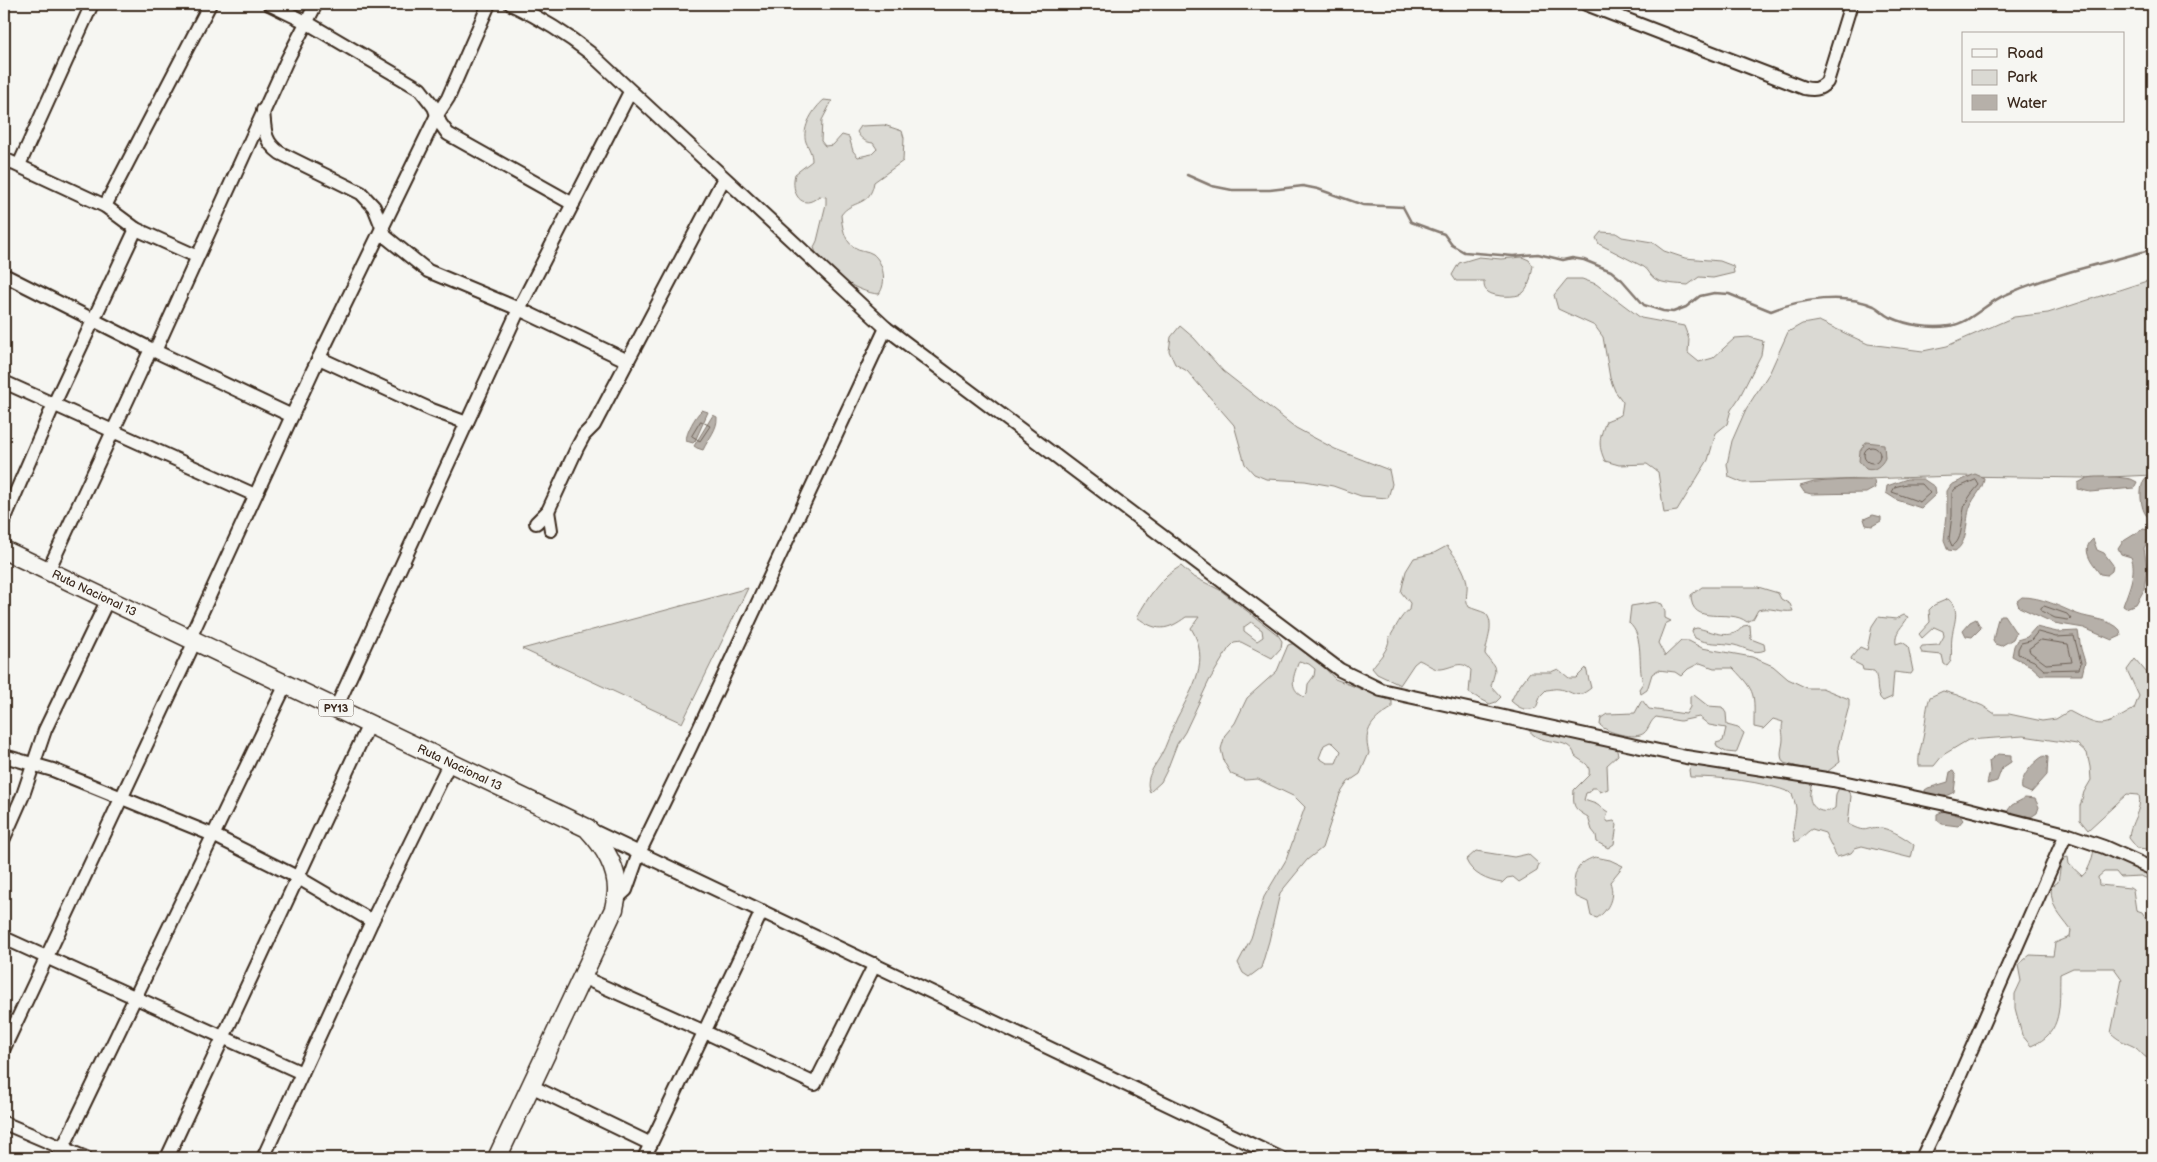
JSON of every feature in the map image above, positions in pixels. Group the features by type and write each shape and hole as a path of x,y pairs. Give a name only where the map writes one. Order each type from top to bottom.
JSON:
{"highway":[{"name":"Ruta Nacional 13","path":"4,550 587,828 600,842 608,858 618,890 614,909 497,1158"}],"street":[{"path":"19,164 92,4"},
{"path":"105,206 210,4"},
{"path":"269,4 306,22 420,89 448,134 573,204"},
{"path":"48,571 112,431 316,4"},
{"path":"4,1048 121,798 255,495 383,226 437,115 448,98 489,4"},
{"path":"511,4 537,16 568,35 590,53 886,328 1340,670 1381,690 1686,757 1832,780 1956,806 2066,834 2104,847 2153,868"},
{"path":"1586,4 1804,88 1814,90 1821,88 1827,82 1851,4"},
{"path":"336,708 519,308 630,92"},
{"path":"264,110 265,136 271,147 361,193 374,207 386,237 428,271 519,308 628,361"},
{"path":"4,158 105,206 136,229 196,256"},
{"path":"536,523 548,512 577,448 584,435 594,424 724,178"},
{"path":"4,520 54,404 136,229"},
{"path":"4,275 152,350 292,416"},
{"path":"615,900 626,890 638,853 694,741 886,328"},
{"path":"319,358 432,410 467,423"},
{"path":"4,382 255,495"},
{"path":"548,512 551,530"},
{"path":"4,838 23,794 45,730 108,599"},
{"path":"61,1153 286,684"},
{"path":"167,1158 369,724"},
{"path":"4,756 53,770 213,835 297,877 372,921"},
{"path":"263,1158 372,921 450,762"},
{"path":"587,828 1280,1158"},
{"path":"1922,1158 2066,834"},
{"path":"644,1158 762,911"},
{"path":"4,938 302,1074"},
{"path":"582,978 705,1032 815,1084 875,964"},
{"path":"531,1086 651,1144"},
{"path":"4,1123 61,1153 86,1158"}],"green space":[{"path":"824,100 832,101 822,120 821,141 825,146 833,145 842,135 849,137 853,151 858,157 872,154 877,149 873,143 865,141 857,132 861,126 884,125 902,131 904,138 903,161 874,182 869,196 865,200 845,210 841,215 844,232 848,241 856,248 873,254 880,263 884,279 879,294 870,293 850,284 823,263 814,247 826,204 826,197 819,196 807,202 803,201 796,194 794,188 795,174 812,161 806,142 805,131 809,119"},
{"path":"1601,232 1616,233 1622,237 1652,242 1664,251 1685,258 1720,261 1733,266 1734,273 1713,278 1699,277 1688,285 1658,281 1644,267 1599,244 1596,238"},
{"path":"1479,257 1501,259 1522,257 1529,260 1533,266 1530,280 1523,293 1516,296 1500,296 1487,291 1484,281 1456,281 1452,275 1459,263"},
{"path":"1567,279 1582,279 1596,284 1641,318 1684,326 1689,339 1688,353 1699,362 1713,358 1735,338 1749,337 1763,341 1761,355 1731,410 1727,424 1716,433 1708,460 1677,511 1664,513 1658,472 1647,464 1619,465 1605,461 1602,455 1600,441 1606,421 1621,415 1623,402 1615,391 1610,378 1603,337 1595,326 1558,309 1554,295"},
{"path":"2153,279 2153,475 2087,478 1956,476 1743,483 1729,477 1727,464 1732,441 1746,409 1770,372 1788,332 1802,324 1819,321 1868,344 1923,351 1947,346 2014,317 2048,313"},
{"path":"1180,326 1194,338 1223,371 1296,428 1335,449 1389,470 1392,484 1388,498 1361,496 1333,486 1305,481 1266,479 1254,474 1245,464 1234,425 1187,371 1175,364 1169,351 1171,337"},
{"path":"1447,546 1465,574 1469,607 1485,613 1490,622 1490,633 1485,654 1495,669 1491,686 1501,697 1496,702 1490,704 1469,693 1471,670 1464,665 1438,669 1419,660 1414,664 1400,685 1377,674 1372,668 1385,650 1389,638 1401,619 1409,610 1410,603 1401,592 1406,571 1414,558 1434,553"},
{"path":"1181,566 1192,576 1220,590 1278,635 1282,641 1281,648 1272,658 1241,642 1234,643 1229,648 1209,681 1185,732 1177,744 1161,782 1150,792 1148,782 1150,773 1194,685 1200,663 1197,640 1191,628 1199,617 1186,617 1173,625 1162,628 1150,625 1137,617 1156,588","holes":["1251,622 1262,630 1263,637 1257,641 1244,631 1244,627"]},
{"path":"1702,587 1758,587 1778,593 1781,599 1790,604 1793,611 1762,609 1758,610 1753,619 1747,622 1731,616 1704,614 1697,611 1693,605 1691,595"},
{"path":"748,588 682,723 522,649"},
{"path":"1948,599 1956,611 1956,616 1952,636 1951,661 1947,666 1944,664 1942,655 1922,653 1920,649 1922,646 1939,645 1944,636 1943,631 1934,627 1922,638 1919,634 1930,622 1929,610 1934,605"},
{"path":"1656,602 1662,604 1665,618 1671,621 1665,624 1658,643 1665,656 1681,641 1689,641 1702,648 1752,657 1773,666 1788,679 1807,688 1822,688 1849,699 1849,706 1838,747 1840,762 1827,772 1809,770 1784,763 1781,754 1783,722 1773,719 1763,729 1754,727 1754,700 1752,694 1746,683 1733,668 1714,668 1700,663 1688,669 1681,676 1675,672 1658,670 1652,674 1647,690 1641,694 1639,689 1643,683 1639,643 1634,629 1629,623 1631,606"},
{"path":"1904,615 1908,617 1896,636 1896,644 1902,642 1908,646 1913,671 1911,674 1894,672 1892,697 1883,701 1879,695 1877,678 1874,671 1863,670 1862,666 1852,661 1851,658 1860,647 1867,650 1872,626 1878,617 1896,619"},
{"path":"1750,625 1751,639 1764,644 1765,650 1757,652 1734,645 1705,642 1695,638 1692,632 1693,629 1697,628 1728,634 1738,631 1743,626"},
{"path":"1295,643 1306,653 1313,655 1335,679 1392,701 1392,708 1380,716 1368,731 1367,745 1369,753 1360,774 1348,782 1340,794 1322,848 1307,860 1280,893 1261,968 1249,977 1243,973 1238,963 1251,938 1264,897 1286,860 1305,807 1295,797 1258,779 1245,780 1231,774 1224,762 1221,749 1225,735 1235,723 1247,698 1277,671 1288,645","holes":["1299,661 1309,664 1315,669 1314,676 1308,684 1307,694 1304,697 1295,690 1293,681","1330,742 1341,751 1336,763 1327,763 1319,758 1324,745"]},
{"path":"2135,659 2153,680 2153,843 2148,849 2137,848 2129,838 2131,827 2138,811 2139,795 2127,794 2088,830 2080,820 2080,806 2084,792 2091,780 2087,753 2077,744 2023,736 1968,740 1943,755 1934,766 1919,766 1919,755 1930,697 1943,691 1983,706 1995,714 2009,714 2042,721 2056,719 2069,711 2089,721 2102,724 2108,723 2134,709 2139,696 2127,670"},
{"path":"1586,668 1591,688 1586,692 1578,695 1564,690 1546,690 1541,695 1536,708 1529,709 1520,708 1511,701 1517,689 1530,672 1551,672 1558,669 1569,678 1576,678"},
{"path":"1694,695 1708,706 1722,707 1726,713 1727,725 1738,728 1744,733 1736,753 1726,752 1717,747 1716,743 1723,741 1726,728 1709,725 1699,717 1680,721 1656,717 1644,733 1635,736 1615,733 1600,725 1601,718 1607,714 1635,713 1642,700 1649,709 1686,714 1690,707 1690,696"},
{"path":"1527,727 1616,747 1618,755 1607,765 1608,789 1600,792 1597,788 1591,788 1590,792 1586,793 1584,800 1596,804 1608,812 1606,819 1608,822 1614,821 1617,825 1614,844 1608,848 1597,842 1588,817 1579,811 1574,804 1574,790 1589,775 1588,766 1575,756 1572,749 1567,745 1538,738"},
{"path":"1692,764 1808,782 1811,785 1810,796 1813,806 1824,811 1835,808 1836,794 1839,788 1847,790 1851,796 1848,824 1864,830 1877,827 1882,828 1899,835 1914,845 1911,858 1862,846 1855,848 1851,853 1837,857 1825,833 1812,829 1795,842 1793,829 1796,805 1792,793 1768,785 1715,778 1690,777 1689,770"},
{"path":"2094,850 2142,868 2153,876 2153,881 2141,876 2120,877 2116,872 2104,872 2098,877 2099,885 2130,888 2133,890 2136,910 2142,912 2147,920 2153,921 2153,1060 2111,1033 2122,979 2114,968 2073,968 2060,974 2058,1017 2054,1026 2049,1034 2031,1046 2022,1035 2015,1008 2015,994 2021,981 2018,965 2030,955 2053,956 2055,943 2070,937 2071,930 2054,906 2051,887 2058,882 2064,858 2068,857 2069,864 2082,876 2088,868"},
{"path":"1476,851 1514,857 1528,854 1539,864 1537,871 1519,882 1513,877 1507,878 1502,883 1496,882 1476,873 1469,865 1466,860"},
{"path":"1595,857 1610,860 1623,866 1610,882 1612,892 1608,907 1597,918 1591,916 1588,902 1575,896 1574,889 1576,872 1579,867"}],"water":[{"path":"702,410 708,412 695,441 693,443 686,441 691,425"},
{"path":"713,415 717,417 714,430 703,450 697,448 694,446"},
{"path":"1866,442 1884,444 1885,458 1880,465 1872,470 1866,469 1859,461 1860,451"},
{"path":"2153,471 2153,515 2147,516 2142,504 2141,488 2144,480"},
{"path":"1975,474 1984,478 1968,513 1965,537 1955,551 1948,550 1944,540 1947,491 1951,485"},
{"path":"2116,477 2131,479 2137,482 2134,488 2090,492 2078,489 2078,483 2087,478"},
{"path":"1907,479 1923,479 1935,487 1936,494 1921,508 1897,500 1886,493 1887,486"},
{"path":"1874,480 1875,488 1866,493 1811,494 1804,492 1800,486 1814,482"},
{"path":"1873,515 1881,517 1881,521 1872,526 1866,525 1864,519"},
{"path":"2143,529 2150,530 2152,533 2144,548 2147,569 2144,590 2136,604 2126,608 2123,606 2132,580 2133,562 2131,557 2121,554 2118,548 2122,542"},
{"path":"2093,539 2097,550 2104,553 2113,565 2112,571 2107,575 2100,574 2087,552 2089,543"},
{"path":"2022,597 2044,601 2077,614 2111,624 2120,630 2121,636 2112,640 2084,628 2054,623 2019,607 2017,601"},
{"path":"2000,615 2004,615 2016,633 2013,639 2001,646 1993,641"},
{"path":"1976,619 1981,628 1972,637 1966,636 1963,630 1970,622"},
{"path":"2036,627 2057,632 2078,631 2085,662 2082,675 2041,675 2031,666 2012,656 2017,640 2027,637"},
{"path":"1998,754 2011,755 2011,762 2002,768 1997,781 1987,784 1990,771 1989,761"},
{"path":"2044,756 2048,757 2047,775 2031,793 2022,789 2023,780 2028,770"},
{"path":"1953,771 1956,776 1954,792 1939,797 1925,793 1925,790 1928,788 1948,782 1950,772"},
{"path":"2025,798 2035,799 2039,807 2037,813 2031,817 2009,813 2008,810 2012,805"},
{"path":"1944,811 1960,816 1963,820 1958,826 1942,824 1937,820 1937,814"}],"waterway":[{"path":"1187,175 1212,186 1232,190 1270,190 1303,186 1318,189 1363,205 1403,207 1411,222 1444,234 1452,245 1464,252 1513,256 1538,254 1563,260 1572,258 1584,260 1611,271 1622,280 1644,305 1673,312 1686,307 1700,296 1714,293 1729,294 1771,311 1795,303 1836,299 1862,302 1874,306 1890,317 1911,324 1926,327 1949,326 1964,321 2005,295 2023,288 2060,275 2153,249"}]}
